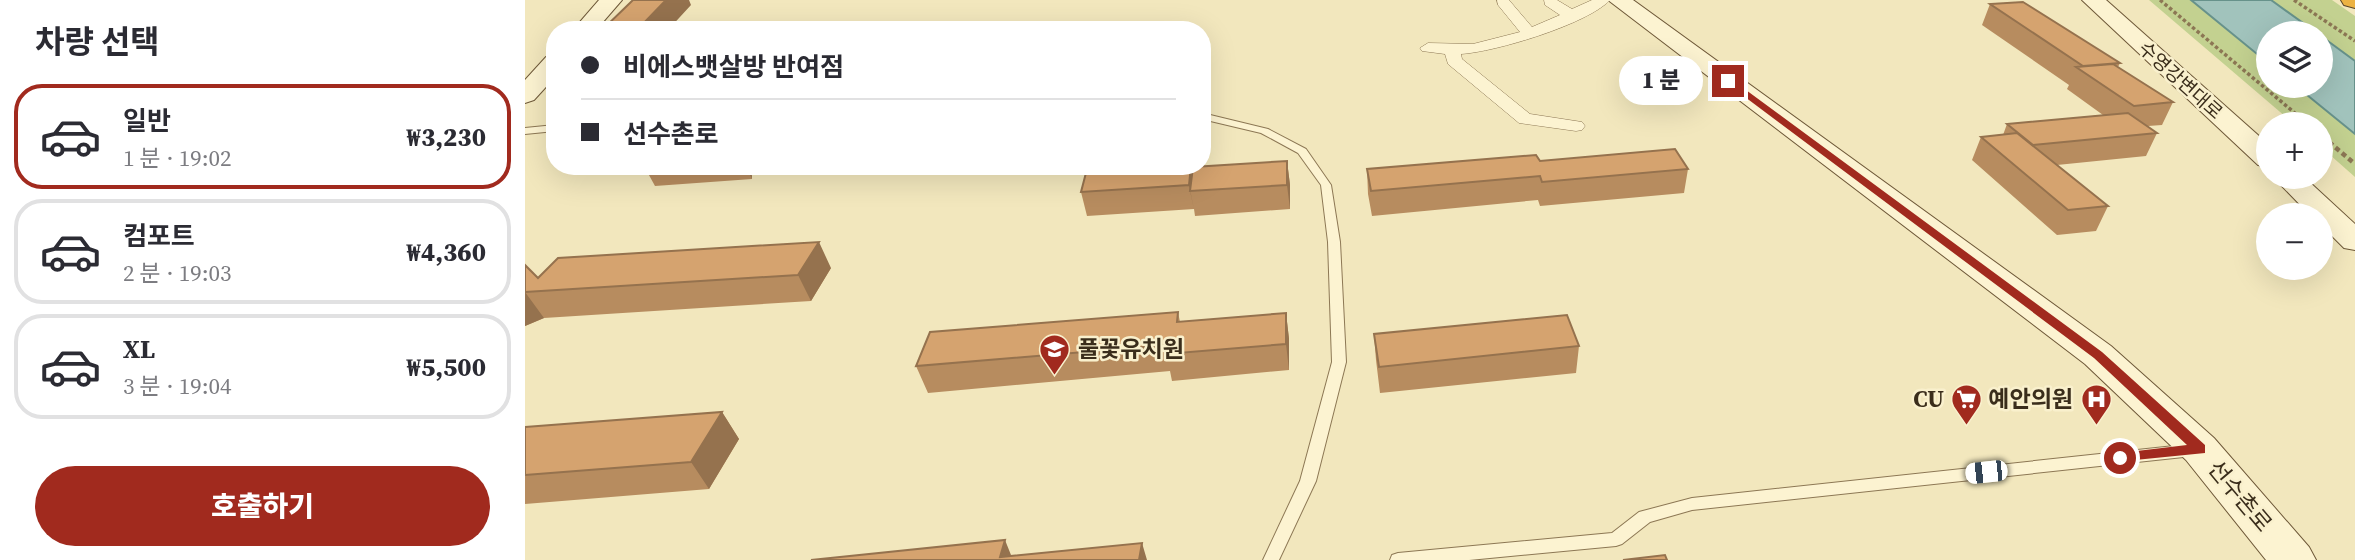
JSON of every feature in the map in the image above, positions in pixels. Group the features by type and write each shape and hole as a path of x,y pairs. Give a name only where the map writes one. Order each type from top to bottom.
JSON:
{"main road":[{"path":"592,21 611,0"},
{"name":"선수촌로","path":"1619,0 2098,355 2200,449 2293,560"},
{"name":"수영강변대로","path":"2093,0 2256,148"},
{"name":"수영강변대로","path":"2117,0 2256,121"},
{"path":"525,95 546,72"},
{"path":"2300,189 2355,241"},
{"path":"2331,189 2355,210"}],"street":[{"path":"1428,48 1453,52 1544,30 1603,0"},
{"path":"1503,2 1529,33"},
{"path":"1550,2 1572,16"},
{"path":"1453,52 1454,61 1525,119 1576,126"}],"lane":[{"path":"1211,118 1264,131 1302,151 1326,185 1335,242 1339,362 1308,481 1271,560"},
{"path":"525,131 546,129"},
{"path":"1398,560 1616,538 1645,517 1692,504 2200,449"}],"path":[{"path":"2160,0 2294,112"},
{"path":"2294,0 2355,41"},
{"path":"2333,145 2355,164"}],"green space":[{"path":"2149,0 2332,0 2355,16 2355,177 2333,158 2333,112 2280,112 2264,98 2333,98 2333,21 2256,21 2256,92"}],"water":[{"path":"2191,0 2271,0 2300,21 2256,21 2256,53"},
{"path":"2333,45 2355,61 2355,134 2333,116 2333,112 2328,112 2311,98 2333,98"}],"building":[{"path":"633,0 666,0 646,21 611,21"},
{"path":"2023,2 2120,63 2083,66 1990,4"},
{"path":"2113,64 2173,102 2134,106 2076,67"},
{"path":"2128,113 2157,133 2033,145 2007,124"},
{"path":"2017,133 2108,206 2068,210 1981,137"},
{"path":"1675,149 1688,169 1542,182 1540,176 1371,191 1367,169 1536,155 1540,161"},
{"path":"1287,161 1287,185 1190,191 1192,175 1211,175 1211,166"},
{"path":"1085,175 1190,175 1189,185 1081,192"},
{"path":"819,242 798,275 525,292 525,265 538,278 558,258"},
{"path":"1178,312 1177,322 1286,313 1286,344 1166,354 1167,345 916,366 930,332"},
{"path":"1567,315 1579,346 1379,367 1374,334"},
{"path":"722,412 691,462 525,475 525,427"},
{"path":"1005,540 1000,557 1142,543 1139,560 811,560"},
{"path":"1665,555 1667,560 1623,560"}],"place":[{"name":"풀꽃유치원","path":"1055,376"},
{"name":"CU","path":"1967,426"},
{"name":"예안의원","path":"2096,426"}],"route":[{"path":"1728,81 2098,355 2200,449 2120,458"}]}
